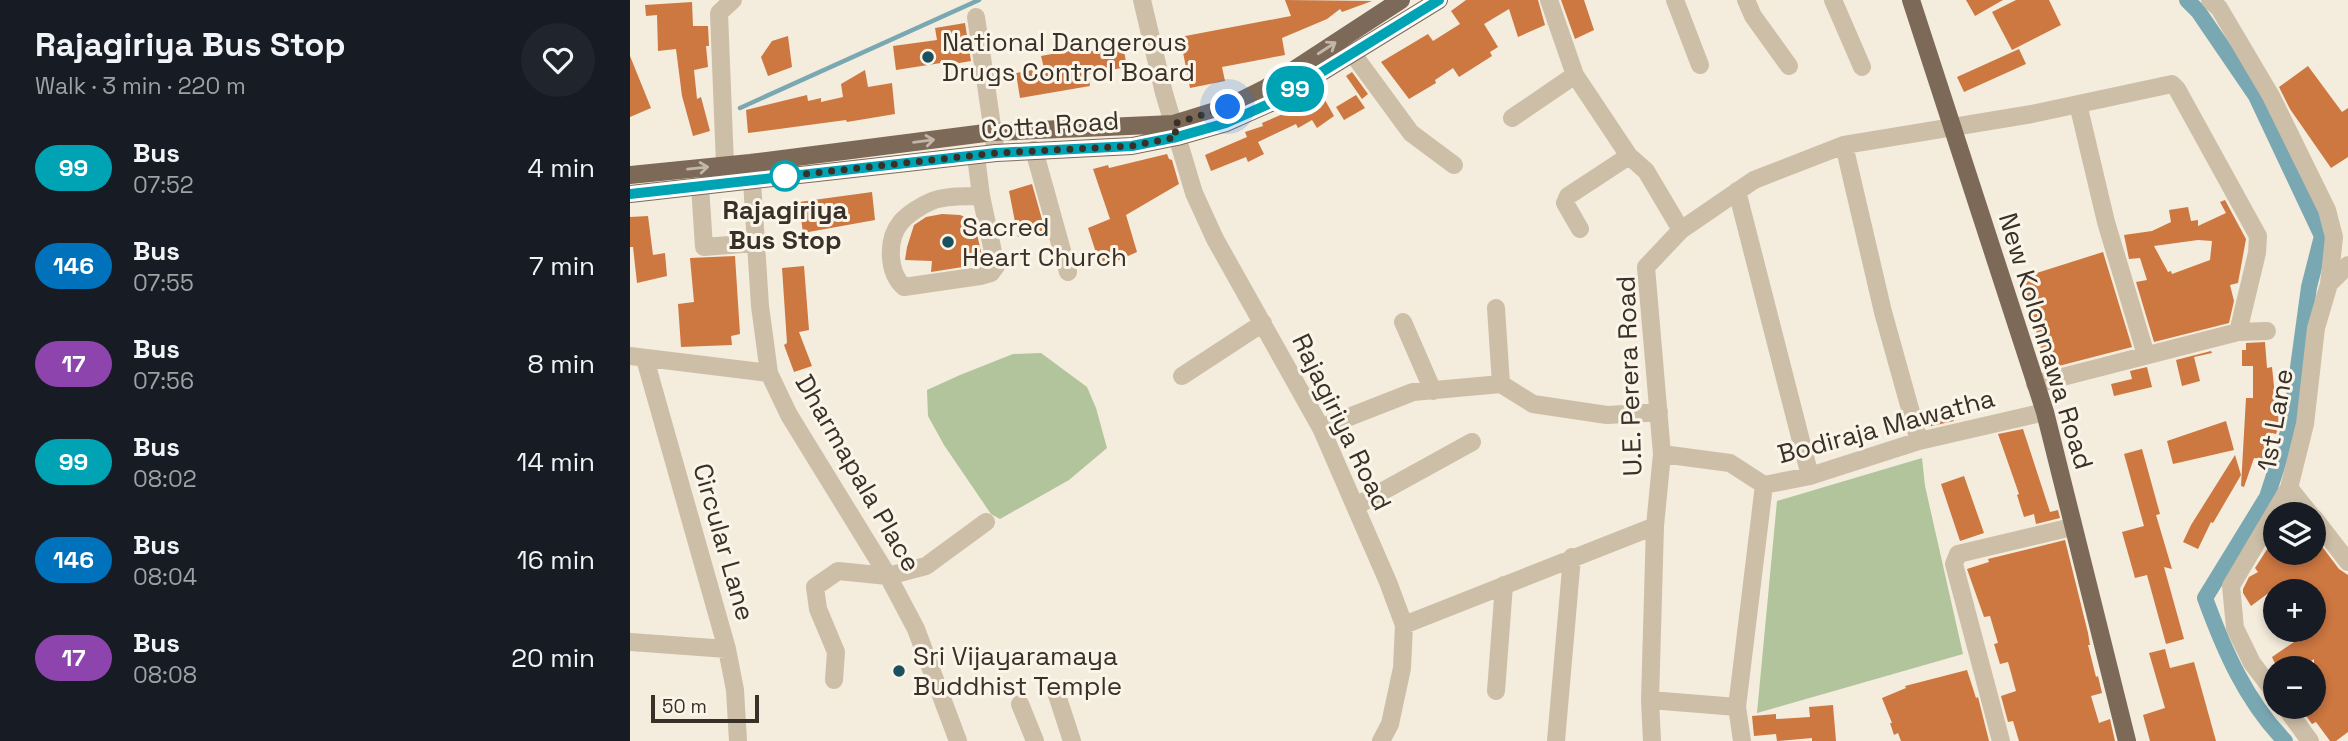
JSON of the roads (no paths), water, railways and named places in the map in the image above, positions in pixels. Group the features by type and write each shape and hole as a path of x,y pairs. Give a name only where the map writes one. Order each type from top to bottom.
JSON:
{"main road":[{"name":"Cotta Road","path":"1293,80 1353,54 1439,0"},
{"name":"New Kolonnawa Road","path":"1911,0 2045,412 2127,741"},
{"name":"Cotta Road","path":"630,194 700,186 751,171 993,132 1175,131 1226,123 1273,102 1293,80 1398,1"},
{"name":"Cotta Road","path":"630,175 725,166 751,171 1034,150 1132,146 1175,131"}],"street":[{"path":"725,166 719,13 733,0"},
{"name":"Rajagiriya Road","path":"1142,0 1175,131 1199,205 1321,428 1404,625 1402,668 1390,724 1381,741"},
{"path":"1549,0 1575,75 1629,156 1646,171 1681,230"},
{"path":"1675,0 1700,65"},
{"path":"1746,0 1753,16 1789,66"},
{"path":"1833,0 1862,67"},
{"path":"2210,0 2219,8 2271,96 2327,210 2334,237 2329,284"},
{"path":"1398,1 1408,17"},
{"path":"976,18 996,153"},
{"path":"1353,54 1411,133 1454,164"},
{"path":"1512,118 1575,75"},
{"name":"U.E. Perera Road","path":"1652,741 1650,700 1655,527 1662,454 1646,267 1681,230 1754,180 1844,145 2078,104 2172,84 2258,236 2257,253 2238,332"},
{"path":"2078,104 2106,222 2147,355"},
{"path":"1844,145 1889,337 1919,441"},
{"path":"1034,150 1068,272"},
{"path":"976,156 981,196 996,266 991,273 980,276 904,287 894,278 890,253 901,222 934,200 981,196"},
{"path":"1580,229 1565,203 1568,196 1629,156"},
{"name":"Dharmapala Place","path":"751,171 755,243 769,373 789,415 888,576 916,629 958,741"},
{"path":"700,186 705,247 755,243"},
{"path":"1737,191 1810,476"},
{"name":"1st Lane","path":"2263,678 2252,663 2235,628 2231,586 2290,488 2305,424 2316,328 2329,284 2348,265"},
{"path":"1496,307 1501,384"},
{"path":"1403,322 1433,391"},
{"path":"1182,376 1263,323"},
{"path":"2035,384 2238,332 2267,331"},
{"path":"638,358 769,373"},
{"name":"Circular Lane","path":"638,358 727,649 735,690 738,741"},
{"path":"1321,428 1413,392 1501,384 1533,404 1607,415 1659,412"},
{"name":"Bodiraja Mawatha","path":"1662,454 1730,463 1764,485 1810,476 1919,441 2045,412"},
{"path":"1356,506 1472,442"},
{"path":"1742,741 1737,707 1764,485"},
{"path":"2290,488 2301,502"},
{"path":"834,680 836,652 818,609 815,587 838,571 888,576 926,566 986,522"},
{"path":"1404,625 1572,557 1655,527"},
{"path":"2001,741 1954,564 1955,558 1958,554 2072,527"},
{"path":"2326,534 2348,562"},
{"path":"1556,741 1572,557"},
{"path":"1496,691 1504,585"},
{"path":"630,642 727,649"},
{"path":"1056,692 1072,741"},
{"path":"1650,700 1737,707"},
{"path":"1020,704 1035,741"},
{"path":"2294,719 2310,741"}],"waterway":[{"path":"740,108 979,0"},
{"path":"2187,0 2198,11 2256,96 2322,236 2309,287 2290,426 2267,497 2205,598 2220,637 2248,692 2271,726 2285,741"}],"place":[{"name":"National Dangerous Drugs Control Board","path":"928,57"},
{"name":"Rajagiriya Bus Stop","path":"785,176"},
{"name":"Sacred Heart Church","path":"948,242"},
{"name":"Sri Vijayaramaya Buddhist Temple","path":"899,671"}]}
